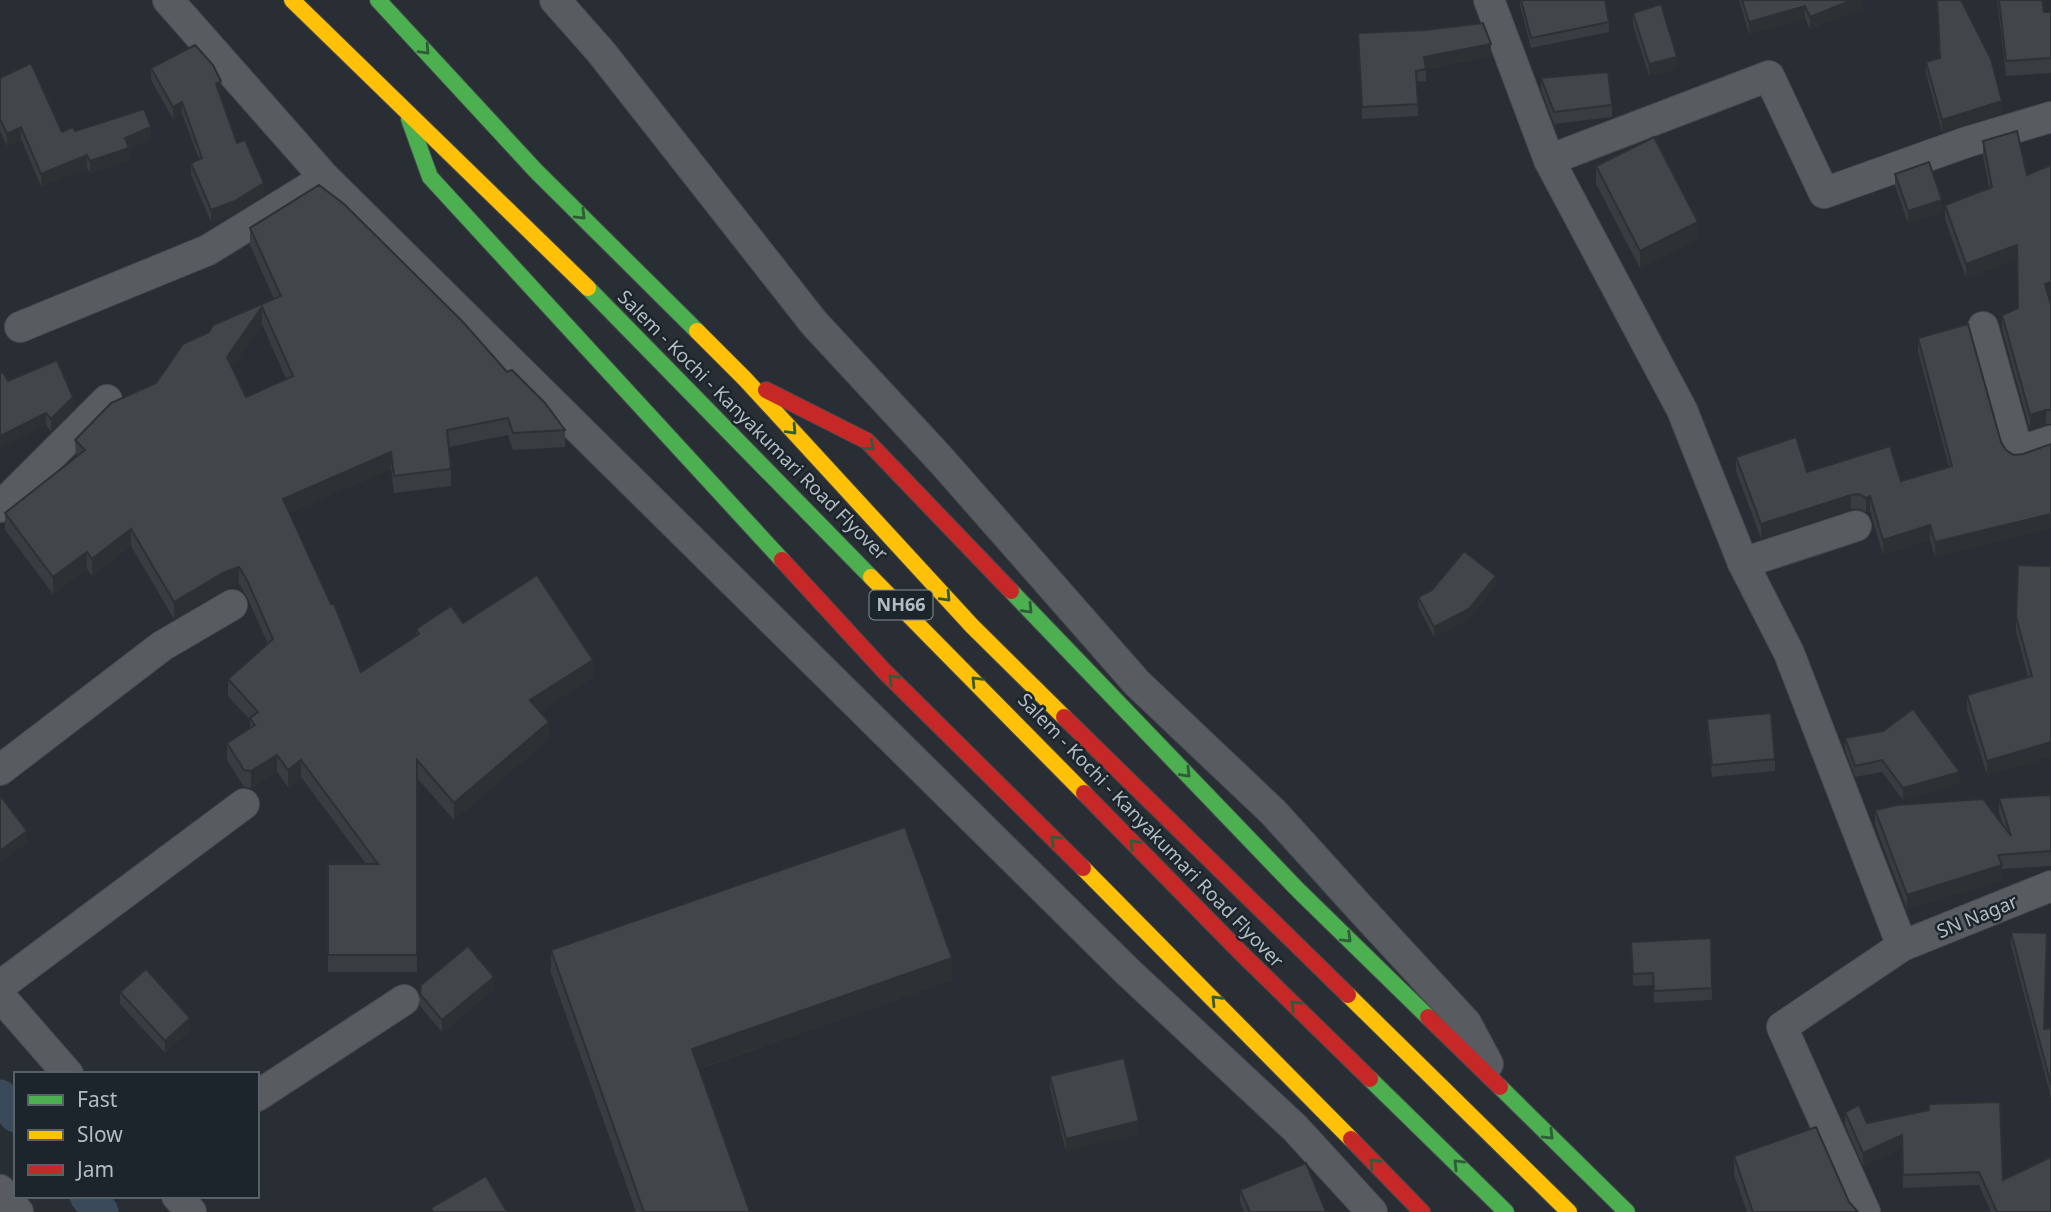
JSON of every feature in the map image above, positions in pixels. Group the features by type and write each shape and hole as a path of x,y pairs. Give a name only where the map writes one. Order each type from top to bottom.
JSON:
{"main road":[{"name":"Salem - Kochi - Kanyakumari Road Flyover","path":"292,0 599,299 1240,952 1506,1212"},
{"name":"Salem - Kochi - Kanyakumari Road Flyover","path":"379,0 536,171 745,379 972,626 1569,1212"},
{"path":"407,114 430,177 885,672 1189,973 1422,1212"},
{"path":"745,379 867,441 1298,890 1626,1212"}],"street":[{"path":"168,0 325,178 1127,971 1295,1128 1372,1212"},
{"path":"555,0 601,52 814,323 941,460 1137,683 1274,813 1465,1023 1500,1087"},
{"path":"1489,0 1549,159 1682,410 1742,563 1789,653 1902,946"},
{"path":"1549,159 1769,76 1824,193 1967,142 2051,117"},
{"path":"20,327 208,250 325,178"},
{"path":"1983,327 2018,452 2051,441"},
{"path":"0,508 107,400"},
{"path":"1742,563 1856,526"},
{"path":"0,770 162,646 232,605"},
{"path":"0,986 244,804"},
{"name":"SN Nagar","path":"1865,1212 1782,1027 1902,946 2051,886"},
{"path":"0,996 66,1072"},
{"path":"259,1095 404,1000"},
{"path":"0,1190 18,1212"},
{"path":"179,1198 191,1212"}],"building":[{"path":"1521,0 1605,0 1609,22 1531,38"},
{"path":"1742,0 1852,0 1810,17 1805,6 1749,22"},
{"path":"1937,0 1961,0 1991,59 2002,101 1942,120 1926,62 1940,58"},
{"path":"1999,0 2042,0 2044,12 2051,12 2051,58 2006,61"},
{"path":"1661,4 1677,57 1649,64 1633,13"},
{"path":"1483,23 1491,44 1424,57 1426,69 1416,71 1418,104 1362,107 1358,33 1425,30"},
{"path":"195,45 213,65 221,81 216,84 237,143 245,140 264,183 235,201 211,210 191,163 202,158 182,102 173,107 151,68"},
{"path":"31,63 62,132 73,127 75,131 144,109 151,127 125,138 129,148 90,161 87,155 41,174 21,127 7,134 0,119 0,78"},
{"path":"1608,72 1612,105 1554,112 1541,78"},
{"path":"2017,131 2027,175 2051,165 2051,282 2045,284 2051,305 2051,410 2030,415 2002,315 2018,308 2017,245 1966,264 1945,205 1992,187 1983,141"},
{"path":"1654,137 1698,222 1640,251 1596,166"},
{"path":"1929,162 1942,200 1908,211 1895,174"},
{"path":"319,185 344,204 463,322 507,372 512,370 545,403 565,430 513,433 508,418 447,430 451,469 394,476 391,452 283,499 331,604 334,604 361,672 419,634 416,629 451,606 463,623 537,575 593,660 530,700 549,722 454,803 417,760 417,955 328,955 328,864 378,864 301,760 288,770 277,755 251,771 244,770 227,743 255,725 250,718 258,712 228,679 273,639 239,567 223,573 174,602 131,529 92,559 87,552 53,577 5,513 85,450 75,440 111,403 156,383 183,344 209,332 213,325 281,296 250,228","holes":["262,307 293,376 246,397 227,357"]},
{"path":"1968,324 2001,442 2006,450 2014,455 2023,454 2051,444 2051,514 1935,542 1930,525 1883,540 1870,496 1866,498 1859,494 1761,524 1736,457 1796,437 1807,472 1890,446 1901,481 1952,466 1918,338"},
{"path":"57,360 73,397 51,419 46,413 0,436 0,374 3,372 8,381"},
{"path":"1464,551 1496,576 1469,609 1434,627 1418,597 1432,590"},
{"path":"2018,565 2051,566 2051,742 1987,761 1967,695 2032,676 2016,617"},
{"path":"1913,709 1960,772 1903,788 1882,760 1855,766 1845,738 1883,731"},
{"path":"1771,713 1775,759 1712,765 1707,719"},
{"path":"0,795 27,831 0,851"},
{"path":"2051,795 2051,851 1998,855 2002,865 1907,895 1875,810 1897,805 1983,799 2011,836 1999,798"},
{"path":"905,827 952,958 692,1049 750,1212 644,1212 551,950"},
{"path":"2011,932 2047,933 2044,1029 2051,1028 2051,1085"},
{"path":"1711,938 1712,988 1654,991 1653,973 1633,974 1631,942"},
{"path":"468,946 494,977 442,1020 420,994 421,985"},
{"path":"146,969 190,1018 165,1041 120,992"},
{"path":"1124,1058 1139,1121 1066,1139 1050,1076"},
{"path":"2000,1102 2003,1180 2051,1157 2051,1212 1997,1212 1979,1172 1903,1175 1902,1135 1863,1153 1845,1112 1859,1105 1867,1123 1929,1110 1929,1104"},
{"path":"1816,1127 1849,1202 1858,1212 1753,1212 1734,1156"},
{"path":"1306,1163 1326,1212 1250,1212 1240,1190"},
{"path":"486,1176 507,1212 433,1212 431,1208"}],"waterway":[{"path":"0,1097 14,1113"},
{"path":"89,1198 101,1212"}],"traffic: fast":[{"path":"378,0 536,171 697,331"},
{"path":"409,119 430,177 782,560"},
{"path":"588,288 871,577"},
{"path":"1011,591 1298,890 1428,1017"},
{"path":"1370,1079 1506,1212"},
{"path":"1500,1087 1627,1212"}],"traffic: slow":[{"path":"292,0 588,288"},
{"path":"697,331 745,379 972,626 1064,717"},
{"path":"871,577 1084,793"},
{"path":"1083,868 1351,1139"},
{"path":"1348,995 1569,1212"}],"traffic: jam":[{"path":"766,390 867,441 1011,591"},
{"path":"782,560 885,672 1083,868"},
{"path":"1064,717 1348,995"},
{"path":"1084,793 1240,952 1370,1079"},
{"path":"1428,1017 1500,1087"},
{"path":"1351,1139 1422,1212"}]}
